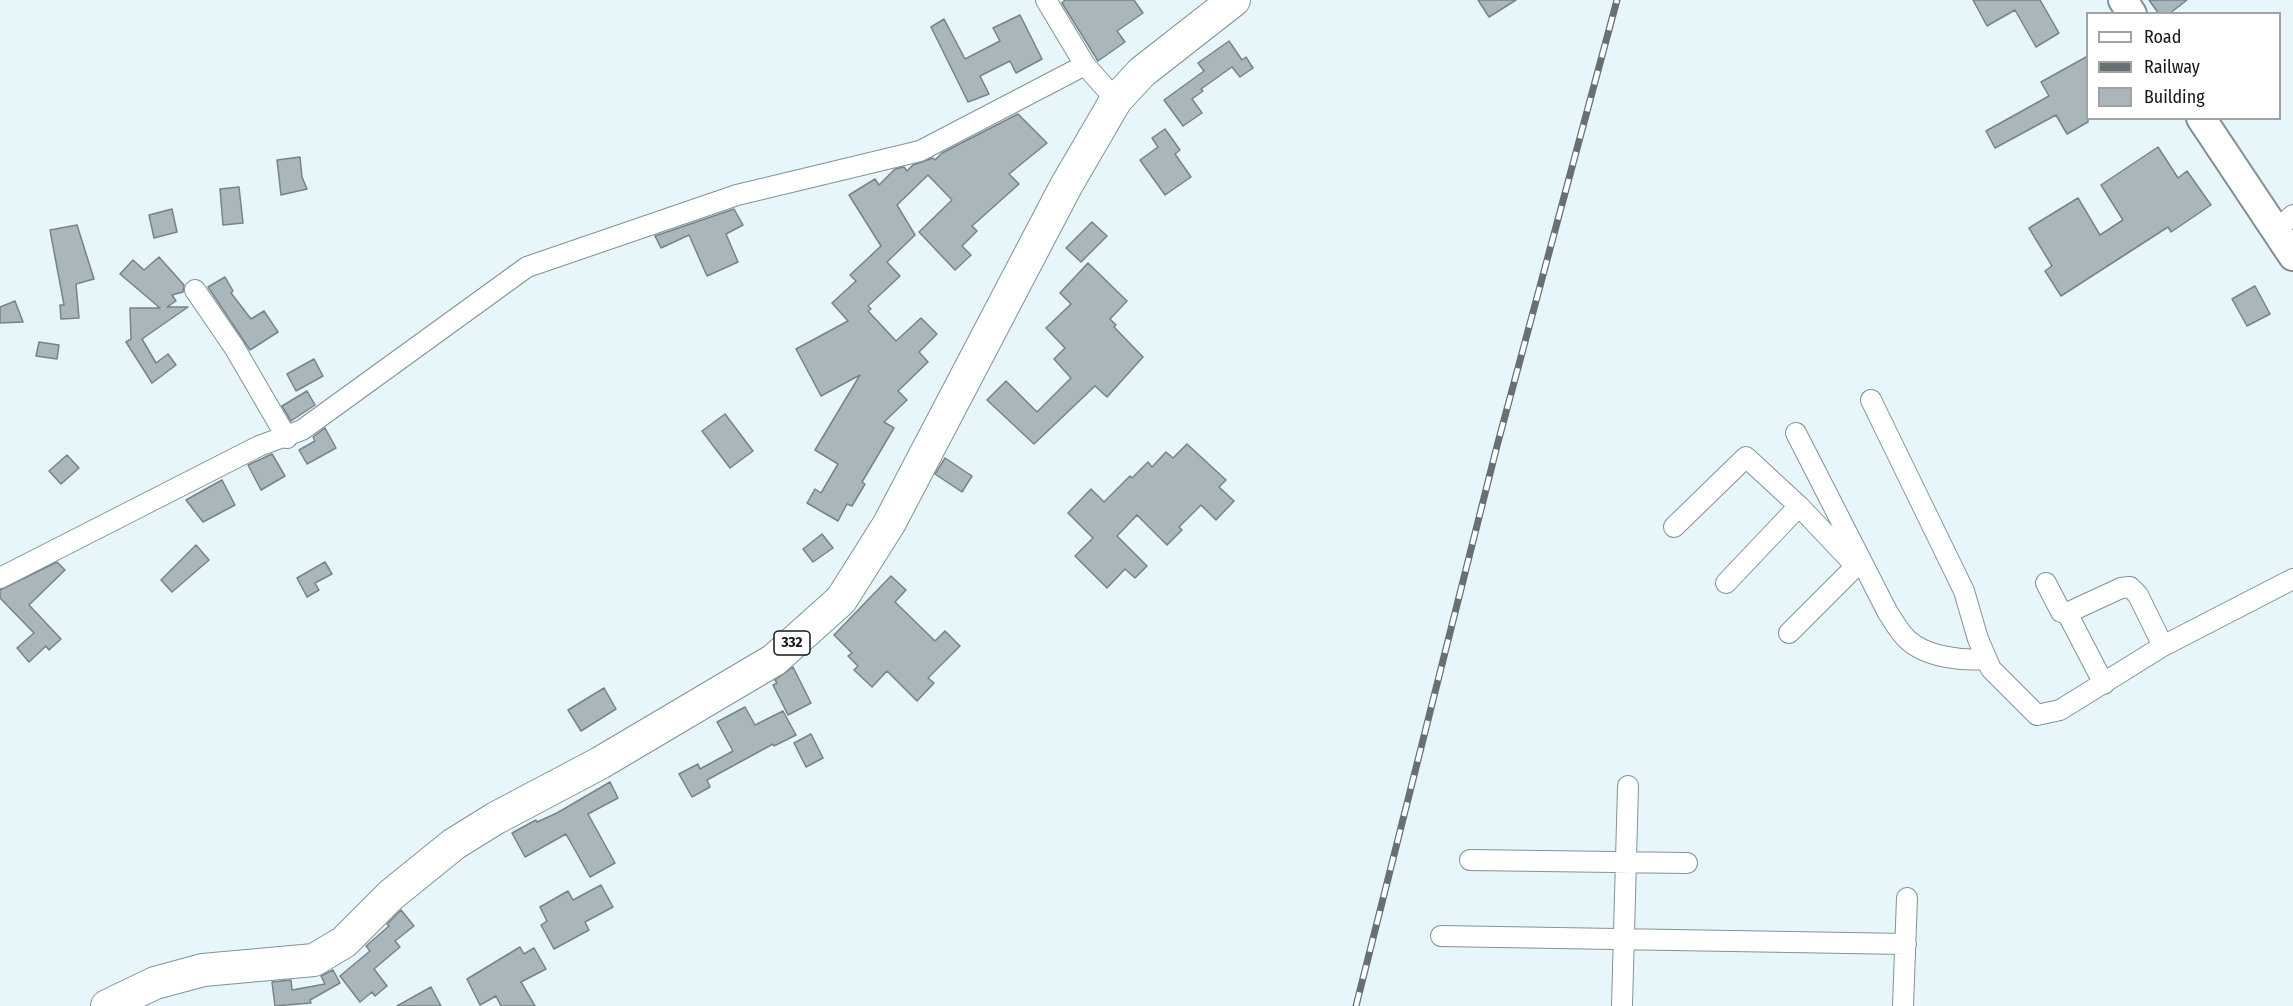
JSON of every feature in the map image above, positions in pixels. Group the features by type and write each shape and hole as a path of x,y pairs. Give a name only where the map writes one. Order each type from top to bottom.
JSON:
{"main road":[{"name":"332","path":"107,1006 155,983 203,970 314,960 330,952 344,942 391,895 454,844 496,818 600,763 774,660 819,620 841,600 889,525 1071,177 1116,100 1142,72 1233,0"}],"street":[{"path":"1046,0 1085,65 1116,100"},
{"path":"0,578 259,446 287,438 303,430 527,267 737,195 920,151 1085,65"},
{"path":"2203,120 2284,223 2293,256"},
{"path":"195,290 234,347 287,438"},
{"path":"1871,400 1964,591 1986,659 2004,686 2037,715 2060,710 2163,646 2293,579"},
{"path":"1796,433 1858,563 1905,638 1916,646 1948,657 1986,659"},
{"path":"1674,527 1746,457 1858,563"},
{"path":"1726,583 1799,506"},
{"path":"1789,633 1858,563"},
{"path":"2046,583 2061,612 2067,613 2121,588 2130,587 2138,595 2163,646"},
{"path":"2067,613 2104,684"},
{"path":"1622,1006 1628,786"},
{"path":"1470,860 1687,863"},
{"path":"1903,1006 1907,898"},
{"path":"1441,936 1905,944"}],"building":[{"path":"1065,0 1134,0 1143,13 1117,31 1125,42 1098,61 1062,3"},
{"path":"1478,0 1516,0 1489,17"},
{"path":"1973,0 2040,0 2059,33 2036,47 2015,10 1987,26"},
{"path":"2149,0 2187,0 2172,12 2158,12"},
{"path":"1020,15 1042,59 1016,73 1010,61 980,76 989,94 968,102 931,27 944,19 965,59 1000,41 993,28"},
{"path":"1229,41 1242,60 1246,57 1253,68 1240,77 1232,67 1201,89 1203,91 1192,99 1202,113 1183,126 1164,100 1204,71 1198,63"},
{"path":"2086,57 2086,120 2088,122 2067,134 2056,115 1995,148 1986,131 2049,96 2041,82"},
{"path":"1018,114 1047,143 1009,174 1019,184 972,226 977,231 962,246 971,255 955,270 919,232 952,200 928,175 897,205 915,235 887,262 900,276 868,306 871,309 868,311 896,341 921,318 937,334 919,352 928,362 898,391 907,400 884,422 894,428 862,482 865,484 852,506 847,504 838,521 807,503 815,489 821,493 838,464 815,450 860,375 821,396 796,349 848,321 832,303 856,281 850,275 881,246 849,195 875,179 879,185 895,169 904,167 907,171 913,165 933,158 935,160 942,153"},
{"path":"1165,129 1180,150 1175,154 1191,177 1165,195 1140,160 1158,147 1152,138"},
{"path":"2158,147 2178,178 2187,171 2211,205 2171,232 2168,227 2061,296 2045,271 2052,266 2029,228 2078,198 2100,235 2123,220 2101,185"},
{"path":"300,157 302,177 307,189 281,195 277,160"},
{"path":"239,187 243,223 223,225 220,189"},
{"path":"172,209 177,232 154,238 149,215"},
{"path":"734,209 743,225 726,234 738,262 707,276 689,235 661,248 655,236"},
{"path":"1092,222 1107,236 1081,262 1066,248"},
{"path":"77,225 94,279 76,284 79,318 61,319 60,305 64,305 50,230"},
{"path":"159,257 184,285 183,292 172,295 176,301 167,307 188,307 142,339 156,363 168,354 176,365 152,383 126,342 131,339 130,308 160,308 120,274 133,260 144,270"},
{"path":"1088,263 1127,301 1110,319 1116,325 1114,327 1143,357 1107,397 1095,386 1034,444 987,400 1006,381 1037,412 1071,378 1054,359 1065,348 1046,328 1071,304 1060,293"},
{"path":"225,277 233,291 231,293 251,319 264,311 278,332 250,350 208,287"},
{"path":"2255,286 2270,314 2247,326 2232,299"},
{"path":"15,301 23,322 0,323 0,307"},
{"path":"39,342 59,345 57,359 36,356"},
{"path":"314,359 323,376 296,391 287,374"},
{"path":"307,391 315,405 291,421 282,406"},
{"path":"725,414 753,451 730,468 702,431"},
{"path":"325,428 336,448 307,464 299,450 315,441 313,437"},
{"path":"1187,444 1226,480 1219,487 1234,501 1216,520 1201,505 1179,527 1182,530 1167,545 1137,515 1117,536 1147,566 1135,578 1125,569 1107,588 1075,556 1093,538 1068,513 1091,489 1104,502 1148,462 1152,467 1166,452 1173,458"},
{"path":"272,454 285,476 261,490 248,465"},
{"path":"67,455 79,468 61,484 49,471"},
{"path":"945,458 972,476 962,492 935,474"},
{"path":"222,480 235,505 203,522 186,500"},
{"path":"822,534 833,548 813,562 803,549"},
{"path":"196,545 209,560 172,592 161,580"},
{"path":"57,562 65,570 29,605 61,639 49,650 46,646 29,662 17,648 34,633 0,598 0,590"},
{"path":"325,562 332,574 315,583 319,590 307,597 297,578"},
{"path":"891,576 906,590 895,602 935,641 945,631 960,646 928,678 934,683 917,701 887,671 872,687 854,670 858,666 848,656 852,653 834,635"},
{"path":"793,667 811,703 788,715 773,685 777,683 775,680"},
{"path":"604,688 616,709 581,731 568,710"},
{"path":"745,707 755,725 783,711 796,735 774,746 773,744 707,780 710,787 692,797 679,774 698,764 700,769 733,751 717,722"},
{"path":"811,734 823,758 806,767 794,743"},
{"path":"610,782 618,798 588,814 615,863 590,877 566,834 525,857 512,833 536,820 537,822 557,813"},
{"path":"601,885 613,907 585,922 589,930 554,949 541,925 547,921 540,907 568,891 573,900"},
{"path":"401,910 414,926 395,941 400,947 374,969 387,986 375,996 372,992 360,1002 340,976 370,951 366,946 389,926 387,924"},
{"path":"520,947 524,954 534,948 546,969 521,982 535,1006 501,1006 496,996 480,1005 467,979"},
{"path":"333,970 340,983 310,1000 311,1003 275,1006 272,982 291,980 292,990 325,984 321,976"},
{"path":"431,987 441,1006 397,1006"}],"railway":[{"path":"1356,1006 1497,446 1617,0"}]}
